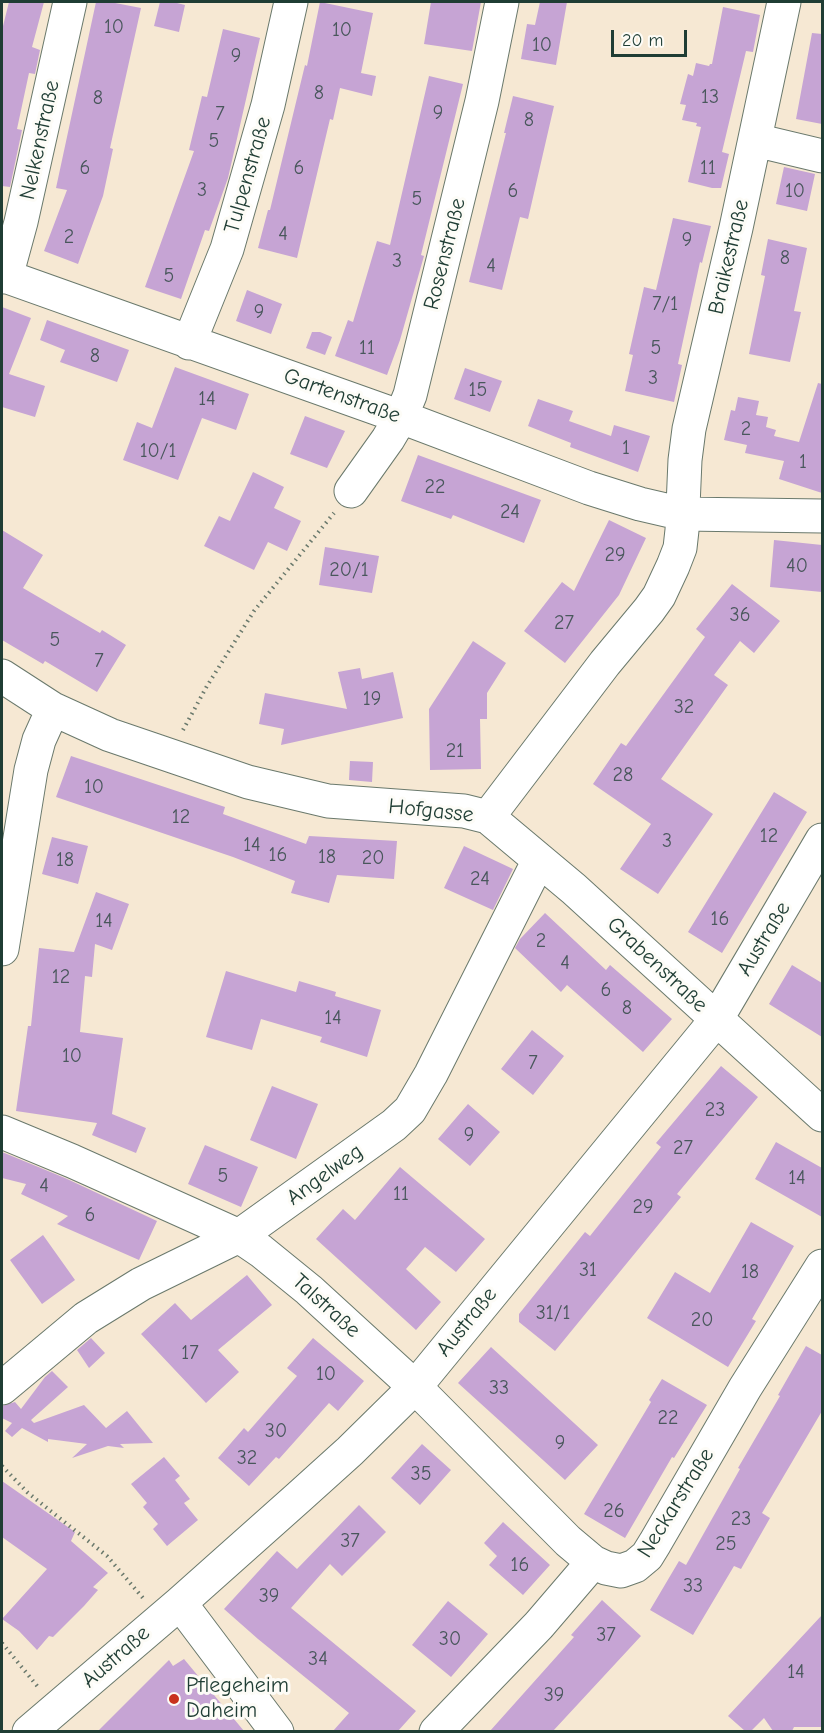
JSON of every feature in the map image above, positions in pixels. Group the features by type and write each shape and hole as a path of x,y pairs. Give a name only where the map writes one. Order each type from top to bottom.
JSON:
{"street":[{"name":"Nelkenstraße","path":"4,276 21,222 70,2"},
{"name":"Tulpenstraße","path":"189,343 227,249 268,105 291,2"},
{"name":"Rosenstraße","path":"351,491 401,417 410,395 482,101 502,2"},
{"name":"Braikestraße","path":"683,514 685,460 689,429 784,2"},
{"path":"755,140 822,156"},
{"name":"Gartenstraße","path":"4,276 401,417 589,488 683,514"},
{"path":"683,514 822,516"},
{"name":"Hofgasse","path":"2,676 53,709 110,735 248,782 328,801 464,812 488,817 659,596 680,548 683,514"},
{"path":"2,949 31,770 39,740 53,709"},
{"name":"Grabenstraße","path":"488,817 597,910 822,1115"},
{"name":"Austraße","path":"29,1731 170,1611 350,1451 415,1387 716,1020 822,840"},
{"name":"Angelweg","path":"2,1388 57,1340 114,1299 239,1236 376,1139 410,1110 441,1056 539,860"},
{"name":"Talstraße","path":"2,1132 239,1236 288,1272 415,1387 545,1518 593,1562"},
{"name":"Neckarstraße","path":"593,1562 606,1568 621,1570 635,1566 647,1556 745,1388 822,1266"},
{"path":"436,1731 539,1625 593,1562"},
{"path":"170,1611 278,1731"}],"path":[{"path":"168,756 207,686 254,611 351,491"},
{"path":"2,1466 27,1492 107,1556 170,1611"},
{"path":"2,1643 56,1709"}],"building":[{"path":"9,2 44,2 32,47 40,50 35,74 29,73 17,129 22,130 10,187 2,186 2,30"},
{"path":"96,2 110,2 141,8 110,148 113,149 103,196 78,264 44,251 67,190 56,188"},
{"path":"160,2 185,5 179,32 154,26"},
{"path":"320,2 373,13 361,73 376,76 372,96 340,88 333,120 330,119 297,258 258,248 268,210 270,210 305,65 307,66"},
{"path":"431,2 481,2 472,51 424,44"},
{"path":"540,2 567,2 556,65 521,59 527,24 535,25"},
{"path":"723,7 760,15 753,52 746,51 722,152 729,154 721,188 712,188 688,182 701,127 696,126 697,123 682,120 686,105 680,104 688,74 693,76 696,63 709,66 712,64"},
{"path":"223,29 260,38 228,178 209,231 205,230 181,299 145,287 194,151 189,150 202,96 207,97"},
{"path":"812,33 822,34 822,124 796,119"},
{"path":"429,76 463,84 421,255 424,256 400,340 387,375 335,356 348,320 353,322 377,241 390,245"},
{"path":"513,96 554,106 528,219 520,217 502,290 469,282"},
{"path":"784,167 815,174 807,211 776,204"},
{"path":"673,218 711,226 702,263 700,262 678,364 682,365 674,402 625,391 633,355 629,354 644,287 656,290"},
{"path":"768,239 807,248 794,311 801,312 790,362 749,354 765,276 761,275"},
{"path":"247,290 282,304 271,334 236,321"},
{"path":"2,307 31,318 9,374 45,386 35,417 2,407"},
{"path":"47,320 129,350 117,382 60,362 65,350 40,340"},
{"path":"312,332 320,332 332,337 325,355 306,348"},
{"path":"175,367 249,394 236,430 202,418 178,480 123,460 137,422 152,428"},
{"path":"465,368 502,381 490,412 454,399"},
{"path":"818,383 822,384 822,493 779,479 784,461 745,453 747,445 724,440 731,410 735,411 738,397 759,401 756,415 768,417 766,427 776,430 774,436 799,442"},
{"path":"538,399 573,411 569,421 611,436 614,425 650,436 638,472 570,447 571,443 528,426"},
{"path":"305,416 345,431 327,468 290,454"},
{"path":"418,455 541,500 524,543 453,515 451,519 401,501"},
{"path":"253,472 284,487 274,508 301,521 287,551 268,542 254,570 204,546 219,516 230,521"},
{"path":"609,520 646,538 619,595 565,663 524,631 562,582 574,591"},
{"path":"2,530 43,555 23,588 100,633 102,630 126,645 97,692 45,661 43,664 2,640"},
{"path":"774,540 822,545 822,592 770,587"},
{"path":"325,547 379,556 372,593 319,585"},
{"path":"732,584 780,621 754,653 740,641 714,675 728,685 661,779 713,814 658,894 620,869 651,824 593,784 621,743 626,746 705,637 696,629"},
{"path":"473,641 506,663 487,693 487,719 480,719 481,769 430,770 429,709"},
{"path":"360,668 362,679 393,672 403,718 281,745 284,729 259,724 265,693 347,709 338,672"},
{"path":"71,756 225,807 223,814 306,844 309,836 397,841 394,879 337,875 329,903 291,893 295,881 233,857 56,797"},
{"path":"350,761 373,762 372,782 349,780"},
{"path":"774,792 807,812 722,953 688,932"},
{"path":"52,837 88,846 78,884 42,874"},
{"path":"464,846 513,869 493,910 444,888"},
{"path":"96,892 129,904 112,950 95,944 92,977 85,976 80,1032 123,1038 112,1114 146,1128 136,1153 92,1135 97,1123 16,1111 28,1026 31,1026 39,948 74,952"},
{"path":"545,913 606,970 610,965 672,1019 643,1052 567,985 561,992 515,948 520,939"},
{"path":"792,965 822,983 822,1037 769,1004"},
{"path":"226,971 296,992 299,981 336,992 335,996 381,1010 367,1057 320,1042 322,1037 261,1019 252,1050 206,1037"},
{"path":"532,1030 564,1056 533,1095 501,1069"},
{"path":"721,1066 758,1097 677,1194 681,1197 555,1351 519,1322 519,1314 585,1232 590,1236 661,1147 656,1143"},
{"path":"272,1086 318,1104 296,1159 250,1140"},
{"path":"468,1104 500,1132 470,1166 438,1139"},
{"path":"776,1142 822,1168 822,1217 755,1179"},
{"path":"205,1145 258,1167 241,1207 188,1184"},
{"path":"2,1152 65,1178 157,1221 139,1260 57,1224 68,1216 21,1194 26,1184 2,1178"},
{"path":"400,1167 485,1239 456,1272 425,1247 406,1269 441,1302 416,1330 316,1239 343,1209 355,1220"},
{"path":"751,1222 794,1246 752,1319 756,1321 728,1367 647,1318 675,1272 710,1293"},
{"path":"43,1235 75,1280 42,1304 10,1260"},
{"path":"247,1275 272,1305 218,1350 239,1372 206,1403 141,1334 175,1303 191,1320"},
{"path":"91,1338 105,1353 89,1368 77,1350"},
{"path":"313,1338 364,1381 338,1411 329,1403 279,1459 276,1457 249,1486 218,1458 244,1428 248,1432 297,1376 287,1368"},
{"path":"806,1346 822,1355 822,1411 762,1513 770,1518 741,1569 734,1566 693,1635 650,1610 679,1561 686,1565"},
{"path":"491,1347 598,1445 565,1480 458,1383"},
{"path":"52,1371 68,1387 31,1420 34,1423 84,1405 106,1428 127,1411 153,1443 120,1444 124,1448 108,1446 72,1458 87,1444 48,1439 48,1442 22,1428 12,1437 5,1431 12,1423 2,1418 2,1406 15,1402 21,1409"},
{"path":"662,1379 707,1405 674,1458 672,1457 625,1538 584,1514 651,1402 649,1400"},
{"path":"422,1444 451,1470 420,1505 391,1478"},
{"path":"164,1457 180,1476 175,1480 190,1499 184,1503 198,1520 167,1546 153,1529 158,1524 143,1507 147,1503 131,1484"},
{"path":"2,1481 75,1532 71,1541 108,1573 93,1587 98,1590 84,1606 53,1637 49,1636 37,1650 19,1631 2,1619 47,1569 2,1537"},
{"path":"359,1505 386,1532 342,1576 330,1564 291,1608 416,1711 398,1731 333,1731 349,1713 224,1609 277,1551 297,1569"},
{"path":"503,1522 550,1565 523,1595 489,1565 497,1556 484,1543"},
{"path":"602,1600 641,1636 553,1731 490,1731 574,1637 571,1635"},
{"path":"448,1601 488,1634 451,1677 412,1645"},
{"path":"822,1615 822,1727 794,1727 792,1731 773,1731 764,1718 751,1731 745,1731 728,1716"},
{"name":"Pflegeheim Daheim","path":"184,1659 244,1731 98,1731 169,1660 173,1666"}],"place":[{"name":"Pflegeheim Daheim","path":"174,1699"}]}
